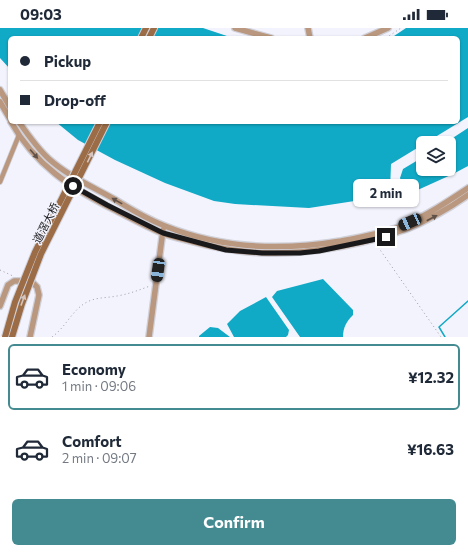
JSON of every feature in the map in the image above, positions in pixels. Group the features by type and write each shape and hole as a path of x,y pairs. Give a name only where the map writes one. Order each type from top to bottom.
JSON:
{"main road":[{"name":"道滘大桥","path":"5,337 15,302 32,259 99,124"},
{"name":"道滘大桥","path":"12,337 22,304 42,254 106,124"}],"street":[{"path":"235,28 264,36"},
{"path":"370,36 388,28"},
{"path":"0,90 8,104"},
{"path":"0,102 8,116"},
{"path":"13,124 19,135 33,153 43,164 64,181 107,205 163,233 226,250 281,254 319,251 373,240 419,225 447,210 468,195"},
{"path":"20,124 40,150 50,160 113,199 164,226 207,239 233,244 281,248 318,245 365,237 402,226 444,205 468,188"},
{"path":"0,182 19,135"},
{"path":"149,337 164,226"},
{"path":"0,306 8,285 21,280 33,283 38,287 39,294 30,337"}],"path":[{"path":"389,36 401,28"},
{"path":"373,240 440,337"},
{"path":"0,270 21,280"},
{"path":"52,337 63,328 74,313 86,303 102,297 132,293 156,283"}],"water":[{"path":"0,28 203,28 227,36 8,36 8,67 0,58"},
{"path":"406,28 468,28 468,117 460,122 460,36 394,36"},
{"path":"58,124 457,124 437,136 416,136 416,149 391,164 390,191 361,200 309,208 235,204 214,201 165,183 115,160 78,140"},
{"path":"468,128 468,166 456,172 456,136"},
{"path":"416,161 416,176 449,176 411,193 406,193 400,178 403,169"},
{"path":"323,279 353,310 353,315 346,324 343,337 300,337 272,297 277,291"},
{"path":"266,297 289,330 288,335 286,337 234,337 227,324 240,311"},
{"path":"210,327 218,328 230,337 199,337"}],"waterway":[{"path":"445,337 439,327 468,301"}],"route":[{"path":"73,186 151,228 163,233 226,250 281,254 300,253 319,251 386,237"}]}
